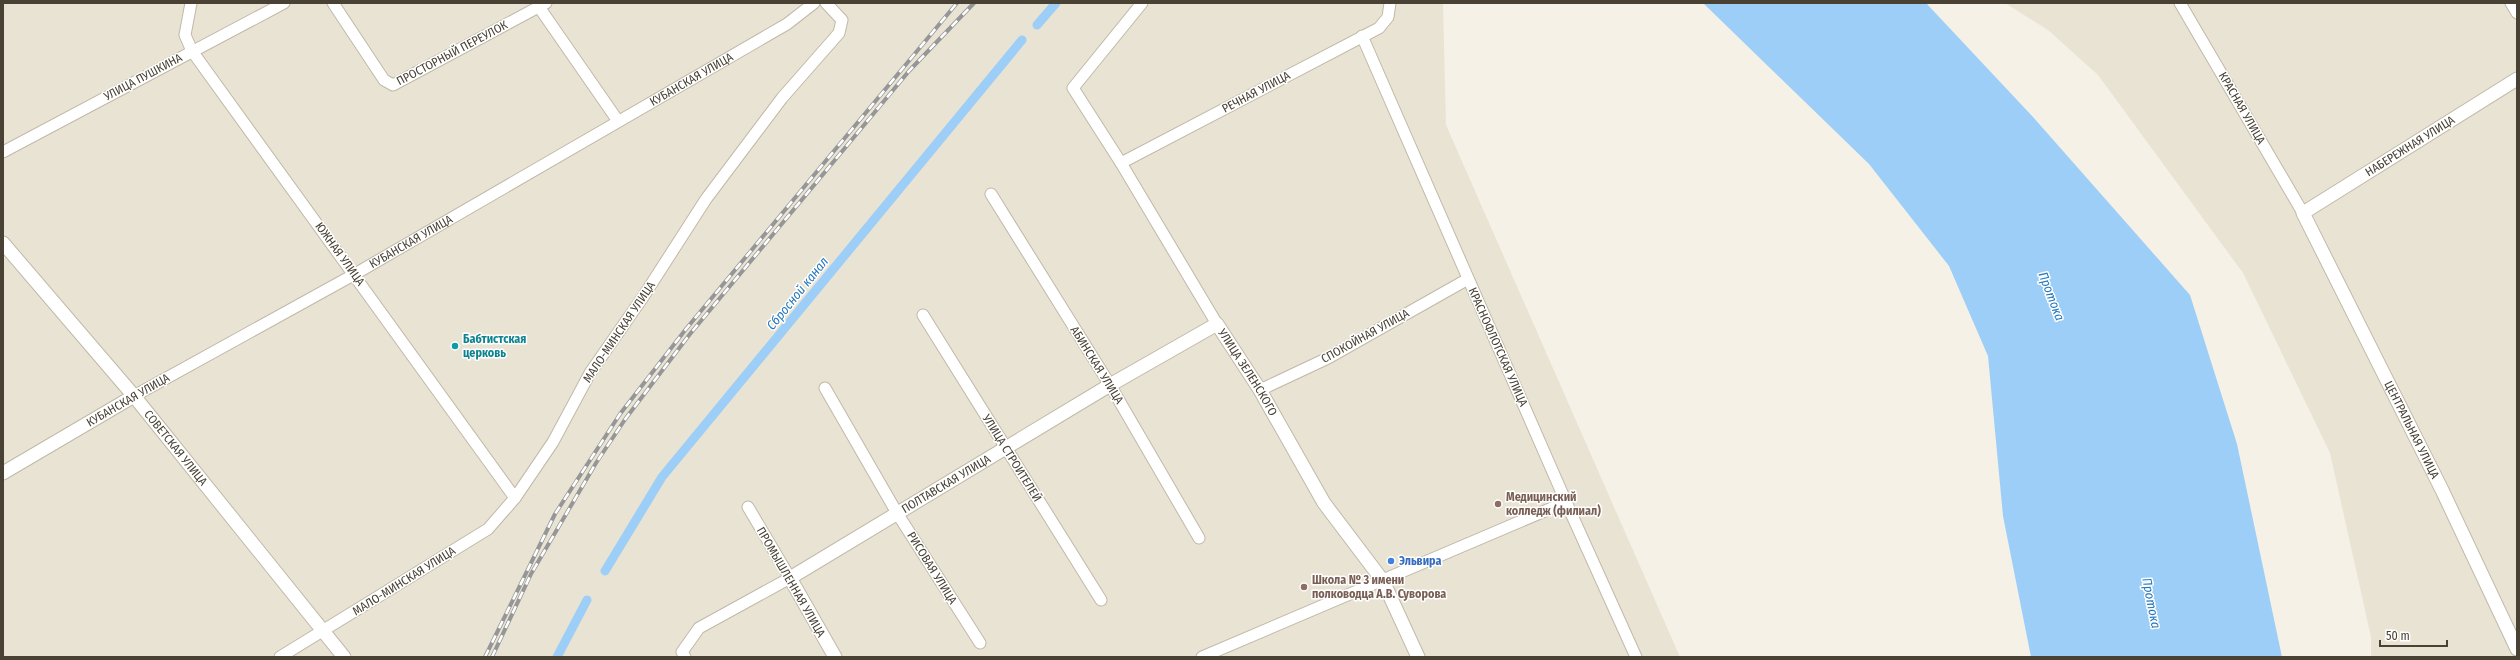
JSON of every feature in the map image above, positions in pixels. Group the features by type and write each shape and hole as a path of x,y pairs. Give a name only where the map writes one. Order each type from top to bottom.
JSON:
{"street":[{"name":"ЮЖНАЯ УЛИЦА","path":"191,3 185,34 192,51 355,274 514,498"},
{"name":"УЛИЦА ПУШКИНА","path":"3,152 284,3"},
{"name":"ПРОСТОРНЫЙ ПЕРЕУЛОК","path":"332,3 384,80 393,85 543,5 618,121"},
{"name":"КУБАНСКАЯ УЛИЦА","path":"3,474 134,396 355,274 787,24 814,3"},
{"name":"МАЛО-МИНСКАЯ УЛИЦА","path":"280,657 323,632 488,529 514,498 553,442 590,373 643,297 706,199 782,98 839,33 842,20 826,3"},
{"name":"УЛИЦА ЗЕЛЕНСКОГО","path":"1142,3 1072,88 1121,163 1217,324 1260,390 1324,503 1383,581 1418,657"},
{"name":"РЕЧНАЯ УЛИЦА","path":"1121,163 1379,28 1388,17 1390,3"},
{"name":"КРАСНАЯ УЛИЦА","path":"2180,3 2303,213"},
{"path":"2511,3 2517,13"},
{"name":"КРАСНОФЛОТСКАЯ УЛИЦА","path":"1362,36 1566,502 1636,657"},
{"name":"НАБЕРЕЖНАЯ УЛИЦА","path":"2303,213 2517,79"},
{"name":"АБИНСКАЯ УЛИЦА","path":"990,194 1110,386 1199,538"},
{"name":"ЦЕНТРАЛЬНАЯ УЛИЦА","path":"2303,213 2442,490 2517,649"},
{"name":"СОВЕТСКАЯ УЛИЦА","path":"3,242 134,396 344,657"},
{"name":"СПОКОЙНАЯ УЛИЦА","path":"1260,390 1328,358 1468,279"},
{"name":"УЛИЦА СТРОИТЕЛЕЙ","path":"923,315 1101,600"},
{"name":"ПОЛТАВСКАЯ УЛИЦА","path":"684,654 699,628 790,578 1006,447 1217,324"},
{"name":"РИСОВАЯ УЛИЦА","path":"825,388 897,513 980,643"},
{"path":"1202,657 1566,502"},
{"name":"ПРОМЫШЛЕННАЯ УЛИЦА","path":"748,507 835,657"}],"shaded area":[{"path":"3,3 1443,3 1446,125 1680,657 3,657"},
{"path":"2005,3 2517,3 2517,657 2371,657 2371,637 2330,453 2243,273 2098,75 2048,30"}],"water":[{"name":"Протока","path":"1703,3 1926,3 2033,117 2190,295 2237,444 2282,657 2031,657 2003,516 1988,356 1949,266 1869,164"}],"waterway":[{"name":"Сбросной канал","path":"1037,25 1056,3"},
{"name":"Сбросной канал","path":"605,571 662,477 1022,40"},
{"name":"Сбросной канал","path":"557,657 587,600"}],"railway":[{"path":"485,657 555,514 620,414 686,329 957,3"},
{"path":"492,657 531,574 596,463 626,418 690,334 909,71 974,3"}],"place":[{"name":"Бабтистская церковь","path":"455,346"},
{"name":"Медицинский колледж (филиал)","path":"1498,504"},
{"name":"Эльвира","path":"1391,561"},
{"name":"Школа № 3 имени полководца А.В. Суворова","path":"1304,587"}]}
